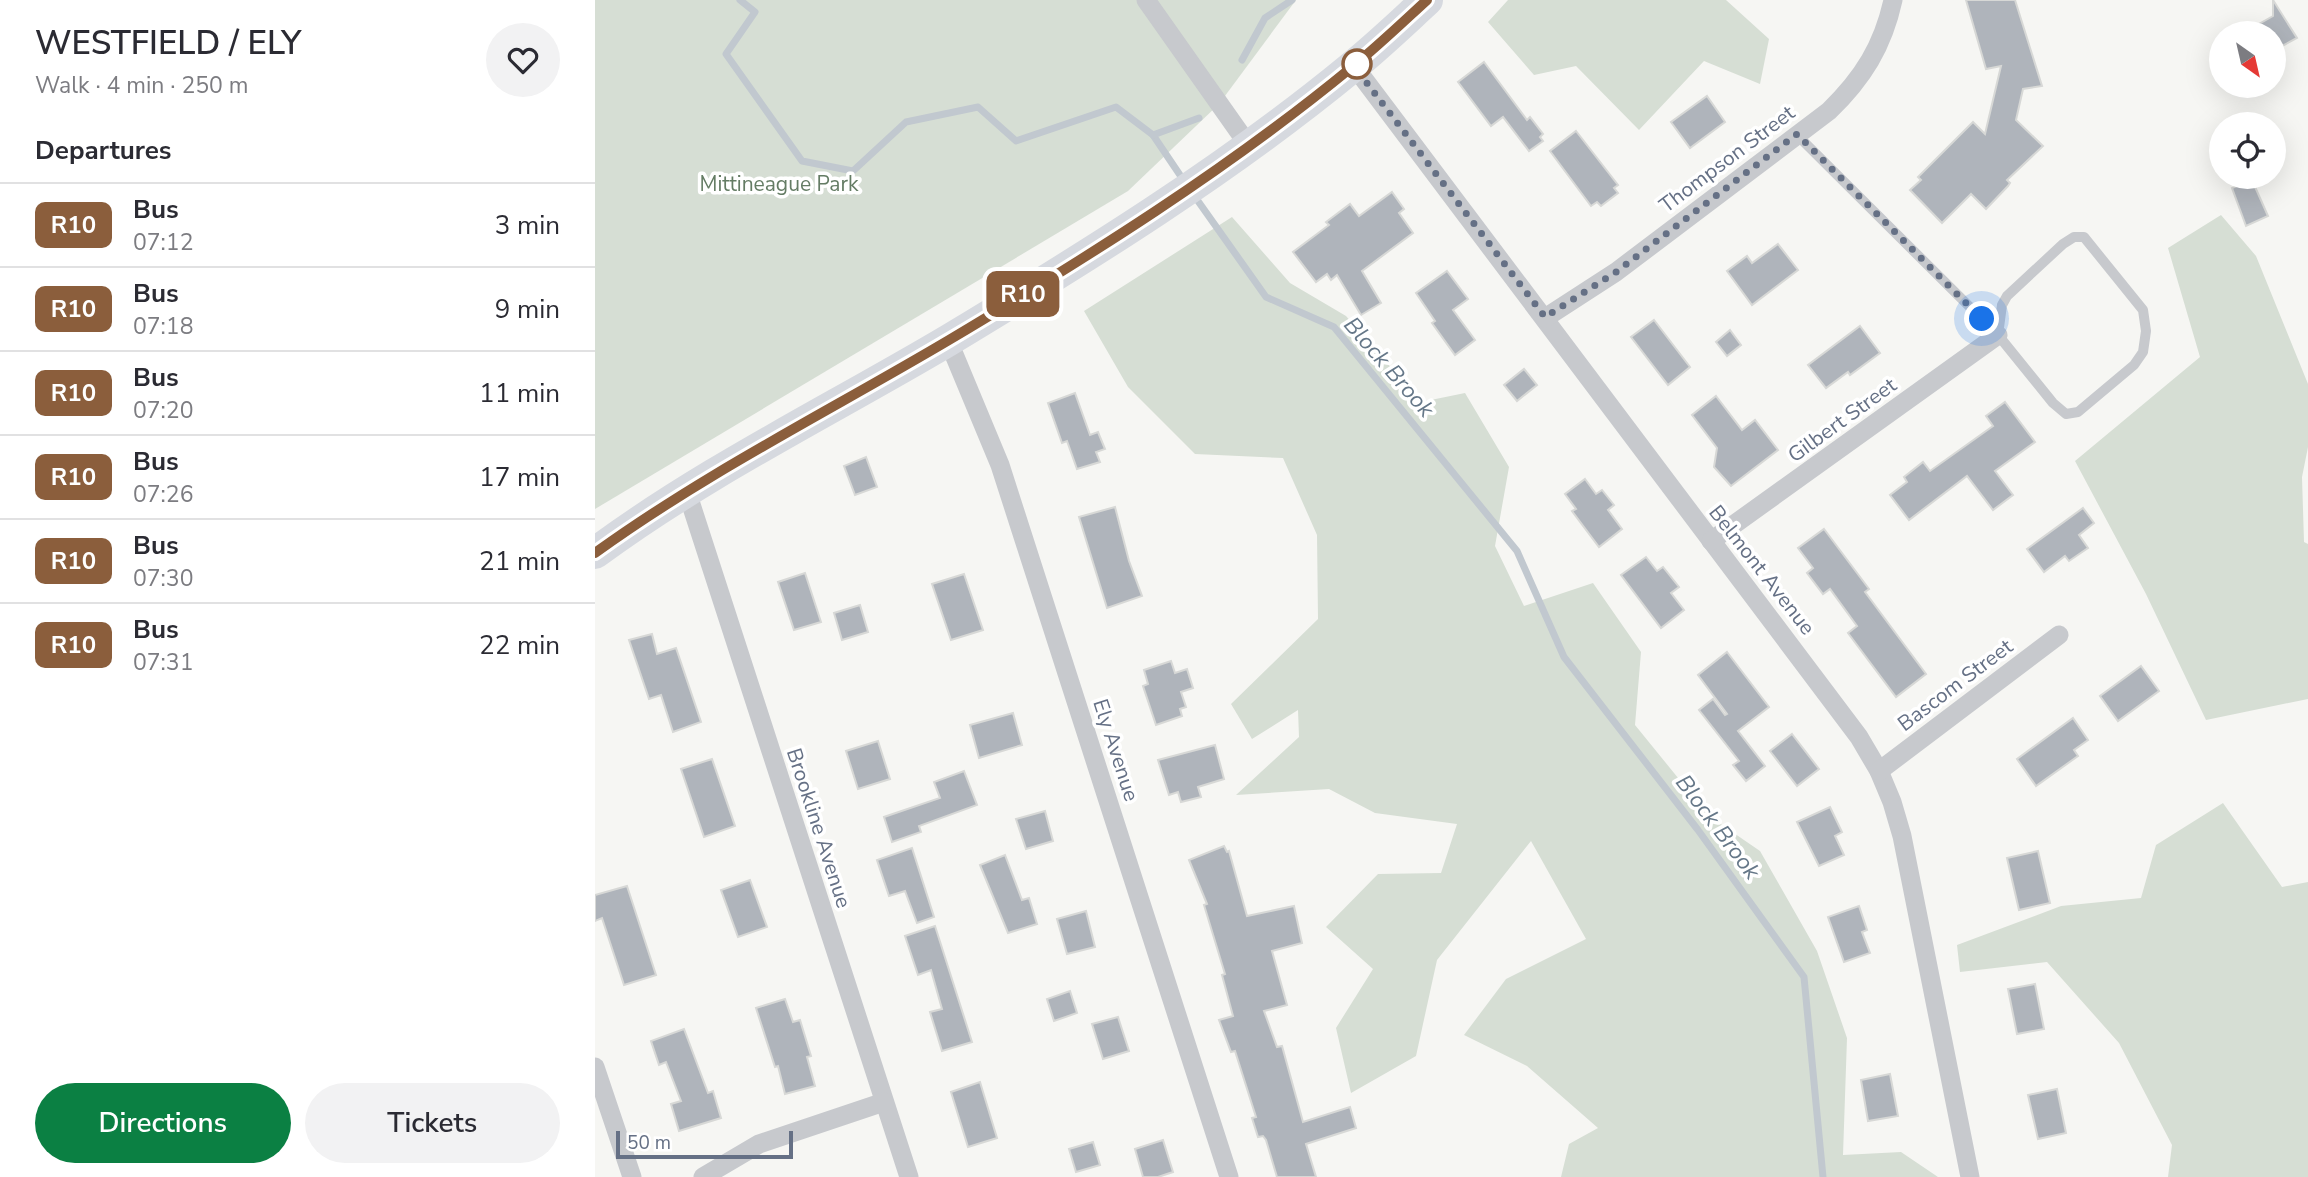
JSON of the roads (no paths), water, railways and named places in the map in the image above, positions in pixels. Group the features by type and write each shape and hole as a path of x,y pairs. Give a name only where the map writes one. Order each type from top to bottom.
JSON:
{"main road":[{"path":"595,552 752,452 948,341 1190,188 1354,66 1427,0"}],"street":[{"path":"1146,0 1249,146"},
{"name":"Thompson Street","path":"1545,317 1639,255 1829,111 1859,79 1879,47 1893,0"},
{"name":"Belmont Avenue","path":"1354,66 1818,680 1859,737 1879,771 1902,836 1970,1177"},
{"name":"Gilbert Street","path":"1711,541 1998,335"},
{"name":"Ely Avenue","path":"948,341 1000,465 1229,1177"},
{"name":"Brookline Avenue","path":"687,492 909,1177"},
{"name":"Bascom Street","path":"1879,771 2059,635"},
{"path":"595,1067 632,1177"},
{"path":"703,1177 759,1144 884,1102"}],"lane":[{"path":"1797,134 1998,335 2066,414 2078,412 2134,365 2143,352 2146,331 2143,310 2084,237 2074,237 2007,296 2002,305 1998,335"}],"waterway":[{"name":"Block Brook","path":"740,0 755,12 726,54 802,161 853,171 906,122 978,107 1016,141 1116,107 1153,135 1184,181"},
{"path":"1242,60 1265,18 1292,0"},
{"path":"1153,135 1199,118"},
{"name":"Block Brook","path":"1193,194 1266,297 1334,327 1517,551 1564,657 1698,830 1804,977 1823,1177"}],"park label":[{"name":"Mittineague Park","path":"779,184"}]}
